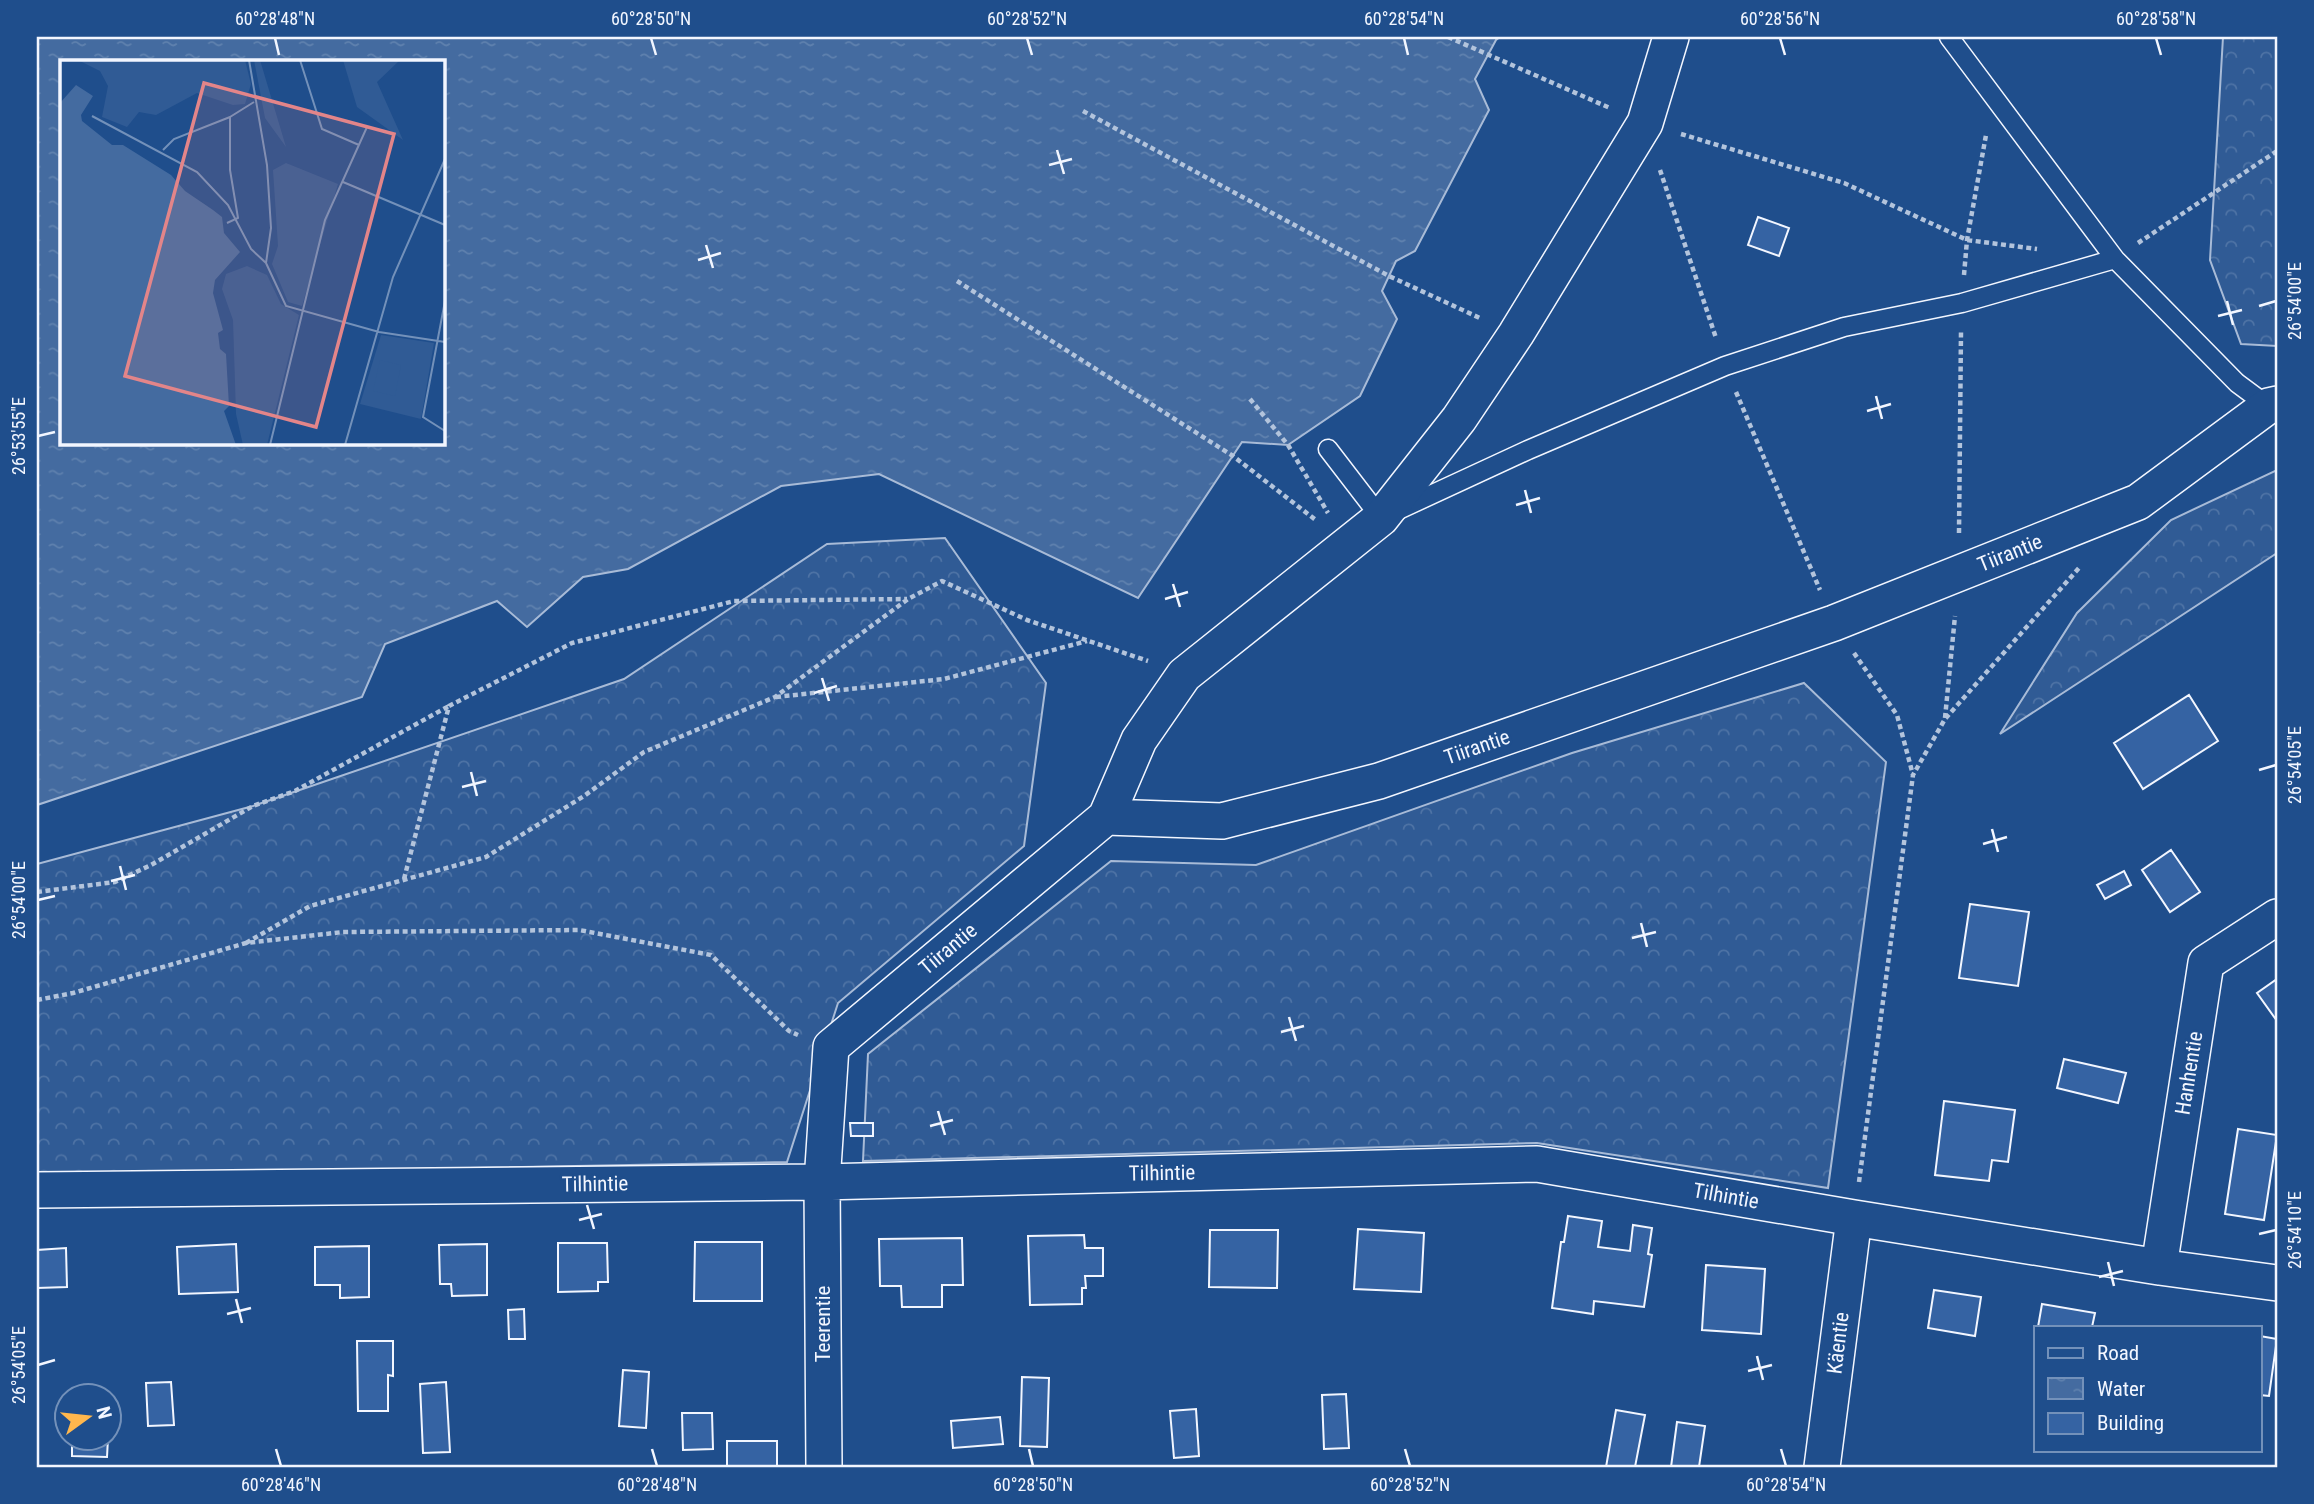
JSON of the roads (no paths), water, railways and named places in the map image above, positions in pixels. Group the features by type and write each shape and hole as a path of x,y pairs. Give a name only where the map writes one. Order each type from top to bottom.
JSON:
{"street":[{"path":"1106,817 1139,740 1184,675 1381,518 1459,419 1516,334 1645,123 1671,37"},
{"name":"Tiirantie","path":"822,1182 831,1047 1106,817 1222,821 1378,781 1834,623 2138,502 2273,405"},
{"name":"Hanhentie","path":"2159,1267 2206,963 2277,917"},
{"name":"Tilhintie","path":"37,1191 822,1182 1537,1164 1854,1218 2159,1267 2277,1283"},
{"name":"Teerentie","path":"822,1182 824,1467"},
{"name":"Käentie","path":"1822,1467 1854,1218"}],"lane":[{"path":"1949,37 2115,259 2237,383 2273,405"},
{"path":"1328,449 1381,518 1528,450 1726,366 1844,327 1962,303 2115,259"}],"water":[{"path":"37,37 1500,37 1475,79 1489,110 1415,251 1396,261 1382,291 1397,319 1360,396 1288,445 1242,442 1138,598 879,474 781,486 628,569 583,577 527,627 497,601 385,644 362,697 37,805"}]}
